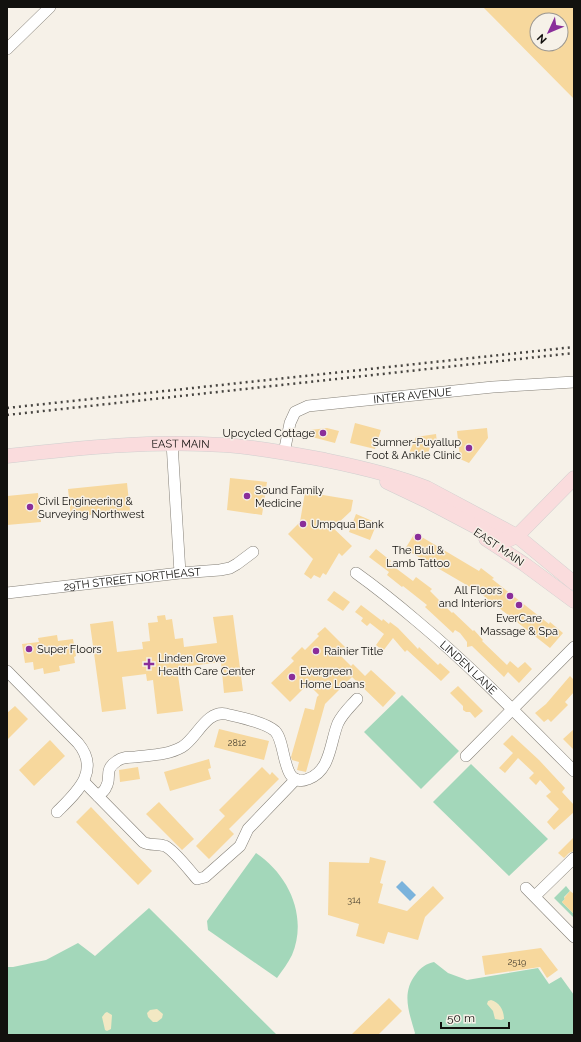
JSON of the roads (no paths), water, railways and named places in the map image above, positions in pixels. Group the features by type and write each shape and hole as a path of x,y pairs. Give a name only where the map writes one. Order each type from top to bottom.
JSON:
{"main road":[{"name":"EAST MAIN","path":"7,456 108,446 224,444 284,453 352,466 413,482 427,488 517,536 574,583"},
{"name":"EAST MAIN","path":"352,466 429,502 501,540 508,540 517,536"},
{"path":"517,536 574,478"},
{"name":"EAST MAIN","path":"429,502 524,564 570,599"},
{"name":"EAST MAIN","path":"517,536 518,542 524,553 570,599"}],"street":[{"path":"7,49 50,7"},
{"name":"INTER AVENUE","path":"284,453 290,423 295,412 308,406 493,387 574,382"},
{"path":"172,444 180,573"},
{"name":"29TH STREET NORTHEAST","path":"7,593 226,569 238,564 253,552"},
{"name":"LINDEN LANE","path":"356,573 404,610 443,643 513,709 574,771"},
{"path":"466,756 574,647"},
{"path":"7,671 82,747 86,756 87,767 84,782 75,794 57,812"},
{"path":"98,796 106,787 108,772 117,761 123,758 164,754 181,748 191,740 211,718 222,714 263,725 275,732 281,741 287,770 300,781 308,780 322,769 327,761 338,724 344,712 357,699"},
{"path":"84,782 143,842 167,847 188,868 196,879 201,879 240,846 248,829 296,779"},
{"path":"535,896 574,858"},
{"path":"526,888 574,937"}],"water":[{"path":"402,881 416,895 410,901 396,887"}],"railway":[{"path":"7,408 574,347"},
{"path":"7,415 574,353"}],"place":[{"name":"Upcycled Cottage","path":"323,433"},
{"name":"Sumner-Puyallup Foot & Ankle Clinic","path":"469,448"},
{"name":"Sound Family Medicine","path":"247,496"},
{"name":"Civil Engineering & Surveying Northwest","path":"30,507"},
{"name":"Umpqua Bank","path":"303,524"},
{"name":"The Bull & Lamb Tattoo","path":"418,537"},
{"name":"All Floors and Interiors","path":"510,596"},
{"name":"EverCare Massage & Spa","path":"519,605"},
{"name":"Super Floors","path":"29,649"},
{"name":"Rainier Title","path":"316,651"},
{"name":"Linden Grove Health Care Center","path":"149,664"},
{"name":"Evergreen Home Loans","path":"292,677"}]}
